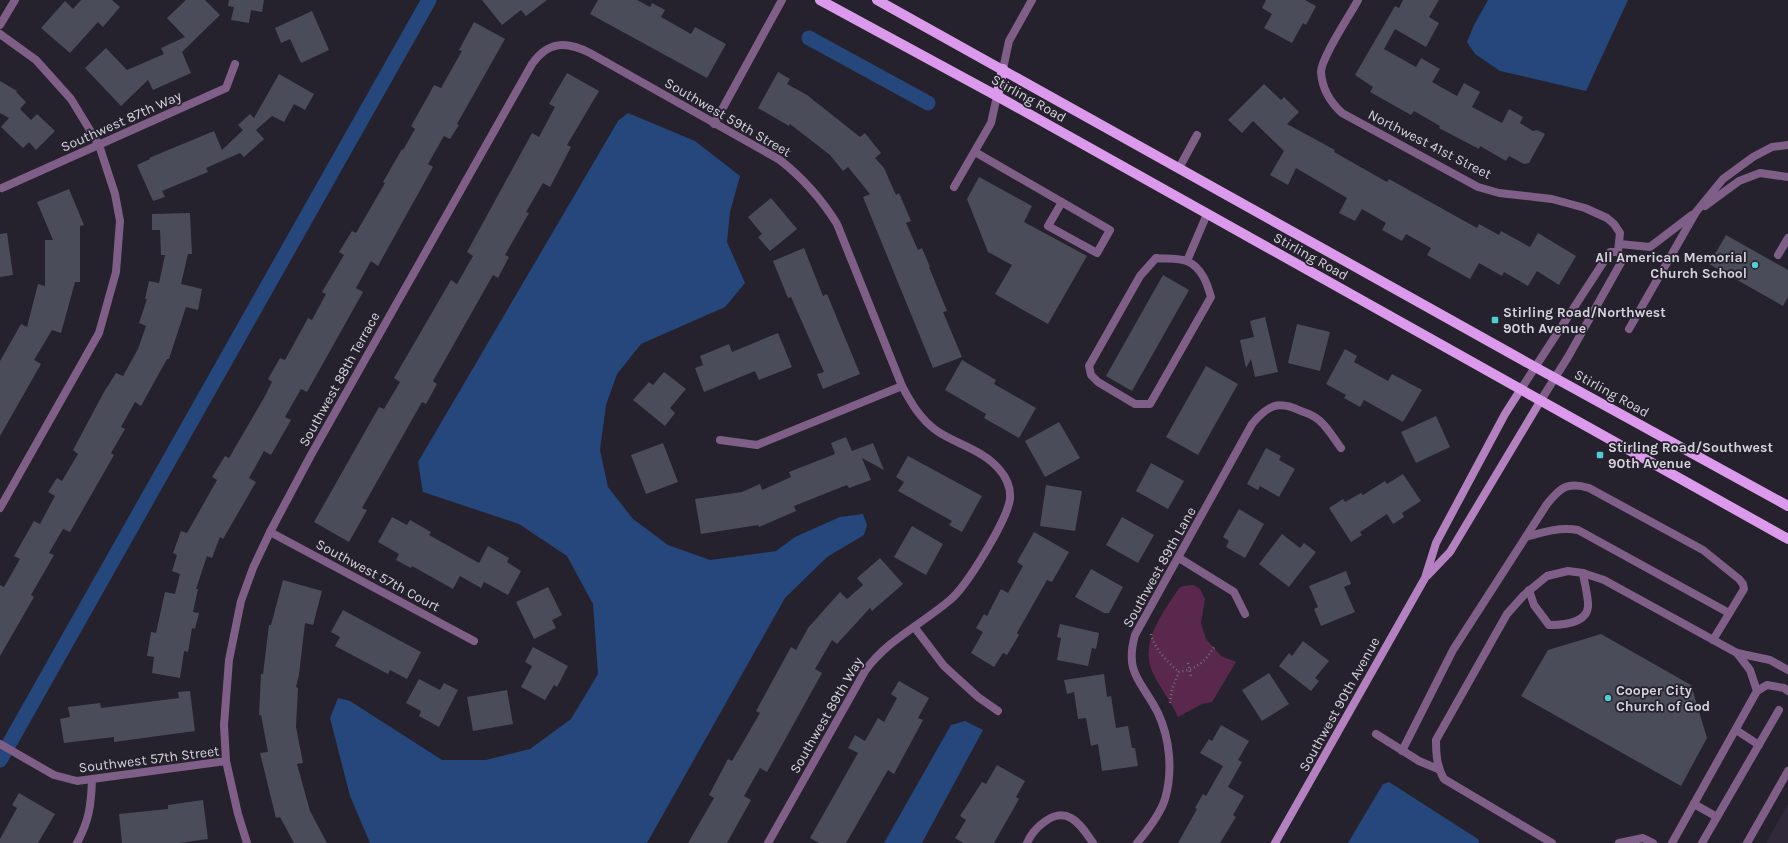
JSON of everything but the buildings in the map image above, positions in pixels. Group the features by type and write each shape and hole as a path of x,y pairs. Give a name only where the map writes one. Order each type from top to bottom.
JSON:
{"main road":[{"name":"Stirling Road","path":"820,0 997,96 1788,539"},
{"name":"Stirling Road","path":"877,0 1535,367 1788,506"},
{"path":"997,96 1003,69"}],"street":[{"path":"0,25 15,0"},
{"path":"714,124 782,0"},
{"path":"1003,69 1009,41 1032,0"},
{"name":"Northwest 41st Street","path":"1358,0 1324,60 1321,71 1330,103 1342,113 1478,187 1500,193 1552,199 1585,208 1607,218 1614,224 1620,233 1619,248"},
{"path":"0,34 36,60 70,99 99,145 115,194 120,221 116,272 99,333 0,508"},
{"name":"Southwest 59th Street","path":"559,45 569,44 577,46 780,160 797,174 825,205 837,224 902,386"},
{"name":"Southwest 88th Terrace","path":"226,761 224,725 226,692 233,634 241,601 253,568 270,532 311,455 532,64 538,56 545,51 559,45"},
{"name":"Southwest 87th Way","path":"2,188 226,88 235,64"},
{"path":"954,188 991,123 997,96"},
{"path":"1179,168 1197,135"},
{"path":"1629,329 1696,212 1723,180 1753,157 1772,147 1788,145"},
{"path":"974,152 1062,202 1110,230 1097,253 1048,226 1062,202"},
{"path":"1521,389 1610,252 1619,248 1650,247 1739,182 1760,173 1788,177"},
{"path":"1187,261 1207,214"},
{"path":"1778,255 1788,238"},
{"path":"1541,400 1623,259 1619,248"},
{"path":"1156,258 1187,261 1206,279 1212,297 1150,404 1135,404 1098,382 1091,375 1088,366 1140,276 1156,258"},
{"path":"720,440 757,445 902,386"},
{"name":"Southwest 89th Way","path":"768,843 865,671 875,657 888,644 915,628 951,599 963,586 973,572 1007,511 1010,498 1009,488 1005,477 997,467 986,458 936,430 923,418 912,404 902,386"},
{"name":"Southwest 90th Avenue","path":"1275,843 1425,578 1436,544 1505,414 1521,389"},
{"name":"Southwest 90th Avenue","path":"1425,578 1450,552 1541,400"},
{"name":"Southwest 89th Lane","path":"1137,843 1158,814 1164,800 1169,765 1167,737 1157,712 1135,677 1132,665 1132,645 1139,628 1252,424 1264,411 1276,405 1295,408 1320,421 1341,448"},
{"path":"1402,751 1453,650 1547,504 1560,490 1572,485 1589,488 1703,550 1744,584 1744,589 1713,640"},
{"path":"1526,537 1568,528 1578,530 1729,613"},
{"name":"Southwest 57th Court","path":"270,532 474,641"},
{"path":"1179,558 1234,592 1245,614"},
{"path":"1552,843 1444,780 1438,769 1436,753 1436,740 1507,614 1529,590 1546,576 1568,571 1583,573 1604,580 1737,653 1770,660 1788,670"},
{"path":"1529,590 1534,605 1549,625 1572,624 1584,616 1588,607 1583,573"},
{"path":"915,628 944,666 978,697 998,711"},
{"path":"1737,653 1750,670 1757,691"},
{"path":"1672,843 1757,691 1767,685 1784,688 1788,691"},
{"path":"1702,843 1779,710"},
{"path":"1736,730 1759,745"},
{"path":"1376,734 1419,761 1438,769"},
{"name":"Southwest 57th Street","path":"0,744 42,769 66,780 77,781 226,761 238,814 247,843"},
{"path":"1747,843 1788,771"},
{"path":"77,843 89,815 92,780"},
{"path":"1694,804 1717,817"},
{"path":"1027,843 1037,828 1046,820 1062,815 1070,817 1077,822 1093,843"},
{"path":"1619,843 1643,838 1652,843"}],"path":[{"path":"1151,634 1154,644 1159,652 1179,672"},
{"path":"1179,672 1196,668 1204,661 1215,646"},
{"path":"1188,663 1191,676"},
{"path":"1170,704 1172,689 1179,672"}],"shaded area":[{"path":"1194,585 1200,589 1205,599 1201,623 1206,639 1221,656 1236,662 1212,702 1202,704 1178,717 1152,671 1149,660 1149,649 1151,638 1160,617 1179,588"},
{"path":"1788,804 1788,843 1766,843"}],"water":[{"path":"1488,0 1628,0 1586,91 1500,71 1475,54 1467,42 1474,25"},
{"path":"628,113 695,141 740,176 730,212 727,242 745,283 725,307 641,344 617,374 606,405 600,450 608,487 633,519 668,545 710,560 776,551 795,537 840,517 863,514 867,525 864,535 827,557 785,598 647,843 370,843 350,796 330,718 338,698 350,701 442,760 486,760 530,749 571,719 598,674 593,604 567,556 519,524 423,492 418,462 618,121"},
{"path":"965,721 983,730 922,843 884,843 951,725"},
{"path":"1389,782 1478,839 1479,843 1348,843 1383,784"}],"waterway":[{"path":"0,760 429,0"},
{"path":"809,38 928,103"}],"place":[{"name":"All American Memorial Church School","path":"1755,265"},
{"name":"Stirling Road/Northwest 90th Avenue","path":"1495,320"},
{"name":"Stirling Road/Southwest 90th Avenue","path":"1600,455"},
{"name":"Cooper City Church of God","path":"1608,698"}]}
